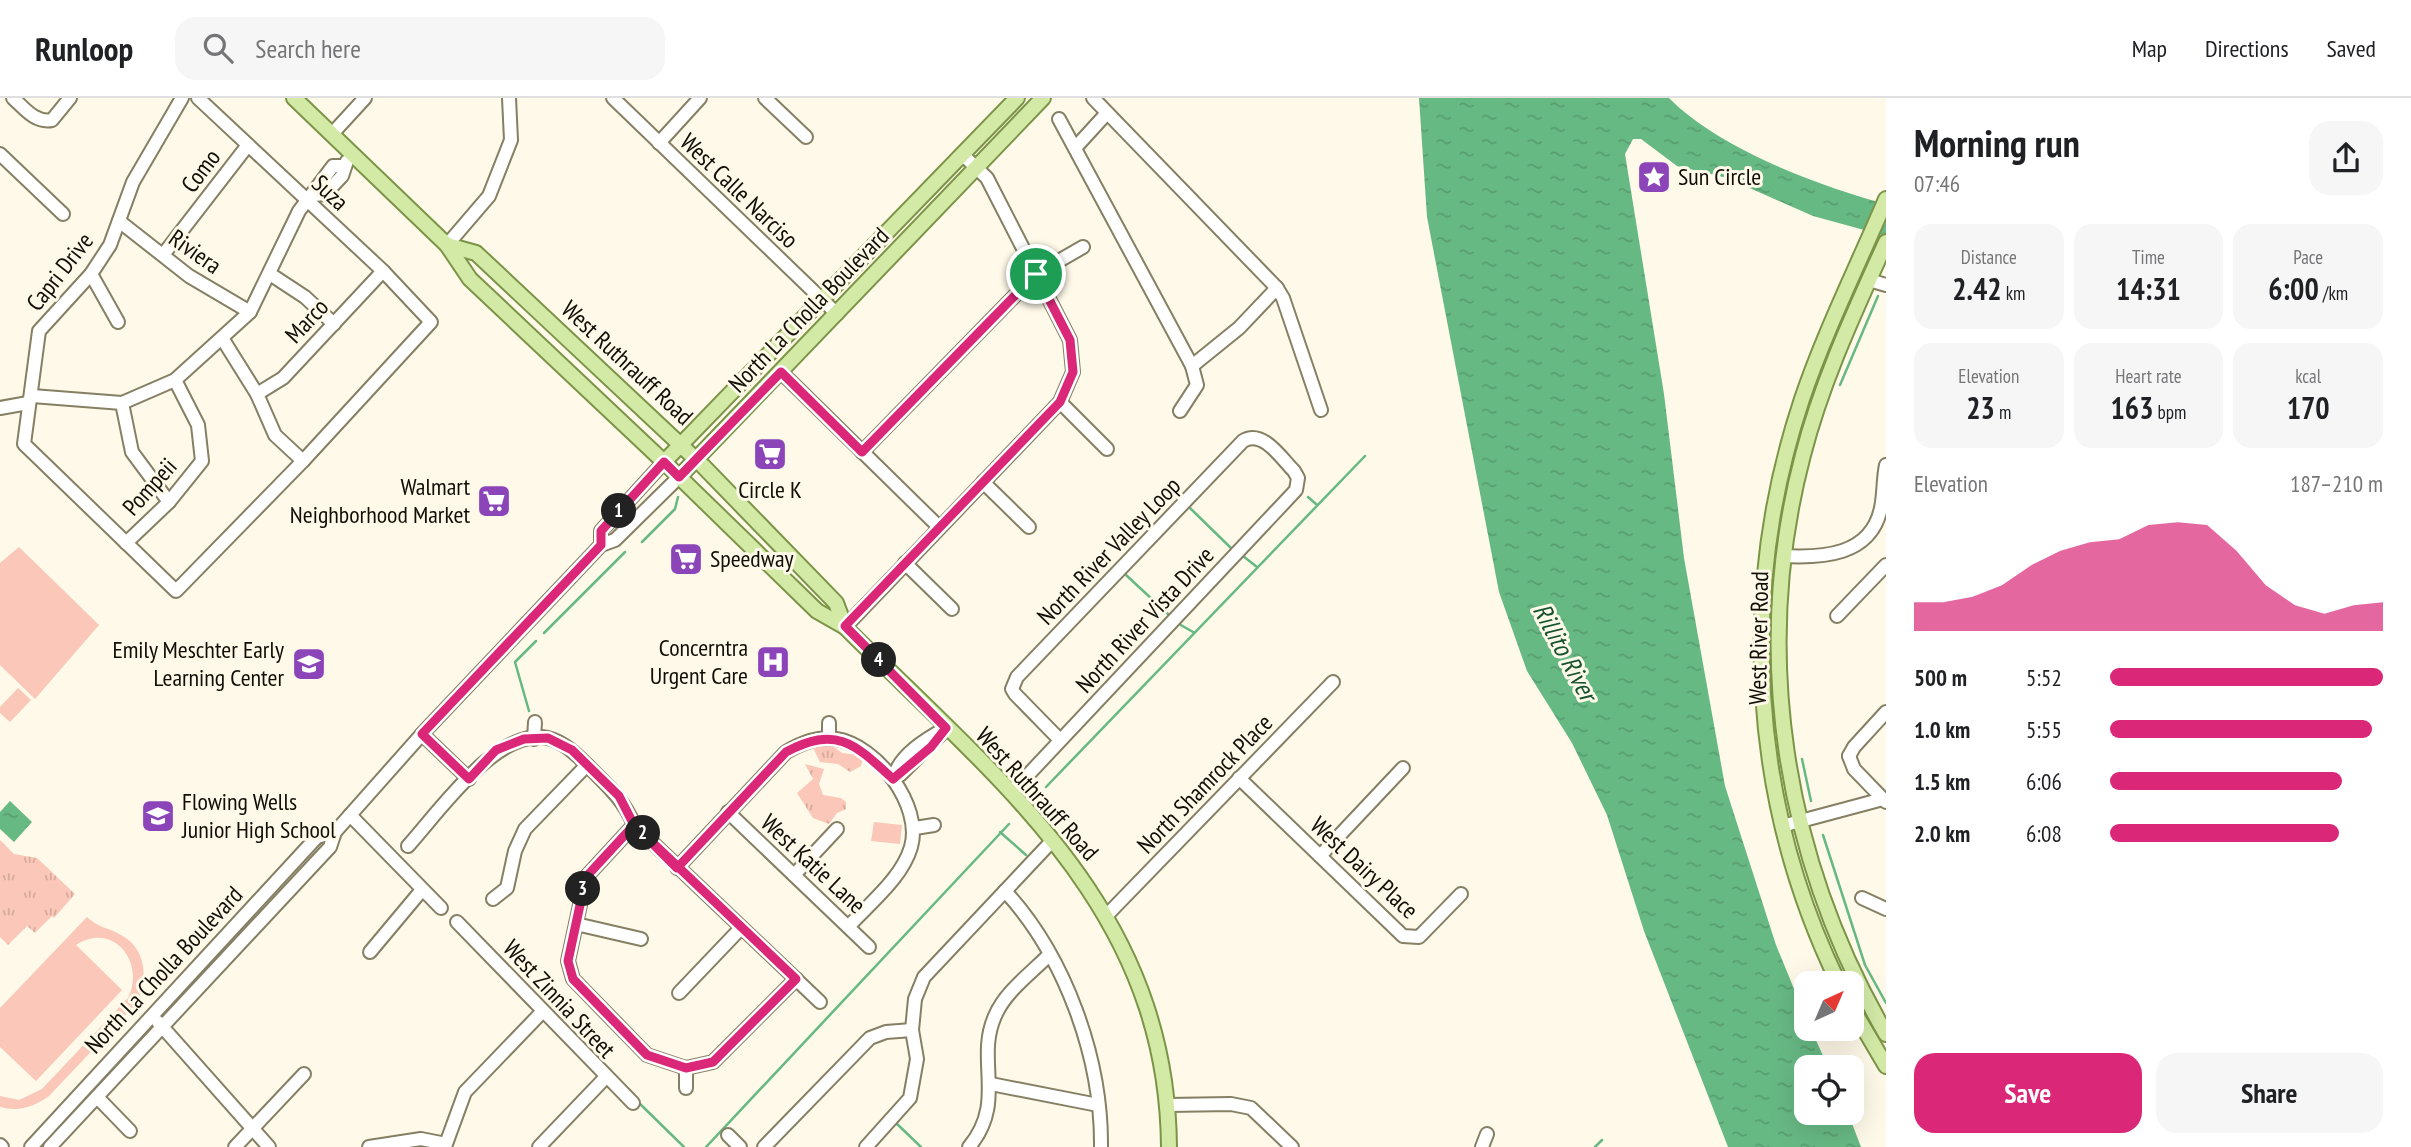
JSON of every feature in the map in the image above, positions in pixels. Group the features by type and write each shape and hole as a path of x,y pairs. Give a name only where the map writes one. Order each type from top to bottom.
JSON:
{"main road":[{"name":"West Ruthrauff Road","path":"293,98 332,134 348,160 447,245 470,279 817,611 845,626 1011,793 1053,840 1107,915 1129,960 1158,1043 1168,1105 1169,1147"},
{"name":"North La Cholla Boulevard","path":"664,462 1017,98"},
{"name":"North La Cholla Boulevard","path":"679,477 1043,98"},
{"name":"West River Road","path":"1833,971 1811,919 1782,826 1764,714 1761,628 1771,523 1802,398 1886,199"},
{"name":"West River Road","path":"1886,242 1819,404 1795,491 1783,556 1778,627 1780,698 1799,821 1835,933 1886,1034"},
{"name":"West Ruthrauff Road","path":"447,245 476,253 681,445 836,603 845,626"},
{"path":"1802,398 1819,404"},
{"path":"1864,1028 1886,1066"}],"street":[{"path":"13,98 45,124 52,120 70,98"},
{"name":"Capri Drive","path":"182,98 133,182 110,244 91,274 39,331 24,444 176,591 303,461"},
{"name":"Suza","path":"198,98 311,198 432,322 303,461"},
{"path":"332,134 365,98"},
{"path":"447,245 489,196 511,140 509,98"},
{"name":"West Calle Narciso","path":"613,98 837,314"},
{"path":"659,143 700,98"},
{"path":"765,98 806,137"},
{"path":"1093,98 1277,288 1283,298 1321,410"},
{"path":"1076,147 1107,113"},
{"path":"1059,119 1192,366 1197,386 1180,411"},
{"name":"Como","path":"163,256 248,145"},
{"path":"0,154 63,214"},
{"path":"845,626 1060,402 1073,372 1070,340 987,178 963,155"},
{"path":"0,408 30,399 122,402 175,380 250,312 299,211 311,198 325,194 342,176 348,160"},
{"name":"Riviera","path":"119,221 189,276 250,312"},
{"path":"862,452 1036,274 1083,247"},
{"name":"Marco","path":"257,394 283,378 383,271"},
{"path":"91,274 118,322"},
{"path":"270,274 305,297 334,324"},
{"path":"1869,279 1886,285"},
{"path":"1192,366 1239,328 1277,288"},
{"path":"222,338 257,394 275,435 303,461"},
{"path":"781,372 939,527"},
{"name":"Pompeii","path":"126,543 169,502 202,461 198,425 175,380"},
{"path":"122,402 132,452 169,502"},
{"path":"1060,402 1107,449"},
{"name":"North River Valley Loop","path":"1060,740 1018,698 1011,685 1017,677 1251,435 1263,440 1299,478"},
{"name":"North La Cholla Boulevard","path":"601,545 601,531 664,462"},
{"path":"1783,556 1833,555 1861,540 1874,526 1881,510 1886,465"},
{"name":"North La Cholla Boulevard","path":"50,1147 330,847 335,832 422,734 601,545 615,540 679,477"},
{"name":"North River Vista Drive","path":"1011,793 1293,495 1299,478"},
{"path":"983,482 1029,527"},
{"path":"905,563 952,609"},
{"path":"1837,616 1886,565"},
{"name":"North Shamrock Place","path":"1107,915 1333,682"},
{"path":"1884,800 1854,769 1847,756 1886,712"},
{"path":"534,738 535,722"},
{"path":"829,723 829,738"},
{"path":"893,779 896,769 924,741 946,728"},
{"path":"422,734 469,779"},
{"path":"408,846 496,750 524,739 548,738 572,750 619,796 634,825 820,1002"},
{"path":"677,868 786,752 807,741 839,739 860,749 893,779 911,807 915,828 901,869 849,926"},
{"path":"493,899 506,888 515,850 525,829 587,765"},
{"path":"1320,856 1403,768"},
{"name":"West Dairy Place","path":"1239,778 1399,933 1409,938 1419,937 1461,894"},
{"path":"1782,826 1884,800"},
{"name":"West Katie Lane","path":"728,813 869,947"},
{"path":"350,815 421,891 441,908"},
{"path":"634,825 586,877 568,961 573,979 647,1055 686,1068 713,1062 796,979"},
{"path":"915,828 934,825"},
{"path":"794,875 837,829"},
{"name":"North La Cholla Boulevard","path":"31,1147 317,837 335,832"},
{"path":"866,1147 910,1098 916,1059 912,1030 915,999 924,977 1053,840"},
{"path":"370,952 421,891"},
{"path":"1005,891 1017,904 1049,955 1087,1047 1098,1105 1101,1147"},
{"path":"1862,898 1886,909"},
{"name":"West Zinnia Street","path":"457,922 605,1078 633,1103"},
{"path":"576,924 641,939"},
{"path":"679,993 741,928"},
{"path":"969,1147 978,1136 986,1117 991,1084 988,1045 993,1019 1003,1000 1049,955"},
{"path":"369,1147 421,1139 447,1145 466,1092 543,1011"},
{"path":"152,1016 269,1147"},
{"path":"764,1147 870,1038 886,1032 912,1030"},
{"path":"686,1068 686,1088"},
{"path":"235,1147 304,1074"},
{"path":"540,1147 605,1078"},
{"path":"991,1084 1098,1105"},
{"path":"97,1097 130,1131"},
{"path":"1168,1105 1231,1104 1251,1108 1292,1147"},
{"path":"1482,1147 1487,1134"},
{"path":"728,1135 740,1147"}],"green space":[{"path":"19,547 99,625 35,699 0,665 0,563"},
{"path":"18,688 31,700 10,722 0,713 0,707"},
{"path":"830,744 842,753 859,755 863,760 861,766 850,772 838,764 820,762 814,750 817,745"},
{"path":"805,764 824,769 819,784 823,795 841,798 846,802 846,809 837,813 829,824 813,818 797,793 813,779"},
{"path":"874,822 902,825 900,844 871,841"},
{"path":"0,840 14,854 37,858 75,894 54,918 52,916 35,933 27,926 8,945 0,937"},
{"path":"87,917 121,935 136,948 144,975 137,1003 49,1096 26,1108 0,1107 0,1096 19,1100 42,1089 128,998 133,971 129,959 113,941 89,939 76,945 122,990 36,1081 0,1047 0,1008"}],"water":[{"name":"Rillito River","path":"1419,98 1669,98 1714,133 1741,149 1800,176 1886,204 1886,236 1813,216 1727,178 1677,166 1641,139 1633,139 1625,154 1664,394 1684,558 1725,786 1776,945 1794,989 1794,1041 1816,1041 1823,1055 1794,1055 1794,1125 1853,1125 1861,1147 1728,1147 1644,931 1607,815 1572,743 1527,671 1499,592 1427,217"},
{"path":"10,801 32,822 14,842 0,829 0,812"}],"waterway":[{"path":"1840,385 1878,296"},
{"path":"1046,787 1365,456"},
{"path":"642,542 675,509 678,497"},
{"path":"1308,497 1316,504"},
{"path":"1190,508 1232,549"},
{"path":"544,633 625,552"},
{"path":"1243,556 1257,567"},
{"path":"1126,575 1169,615"},
{"path":"1179,624 1193,632"},
{"path":"529,711 515,662 536,641"},
{"path":"1802,759 1811,801"},
{"path":"706,1147 1009,824"},
{"path":"1000,832 1026,855"},
{"path":"1823,835 1865,965 1886,1003"},
{"path":"637,1101 684,1147"},
{"path":"896,1123 921,1147"},
{"path":"1595,1147 1602,1140"}],"place":[{"name":"Sun Circle","path":"1654,177"},
{"name":"Circle K","path":"770,454"},
{"name":"Walmart Neighborhood Market","path":"494,501"},
{"name":"Speedway","path":"686,559"},
{"name":"Concerntra Urgent Care","path":"773,662"},
{"name":"Emily Meschter Early Learning Center","path":"309,664"},
{"name":"Flowing Wells Junior High School","path":"158,816"}],"route":[{"path":"1036,274 862,452 781,372 679,477 664,462 601,531 601,545 422,734 469,779 496,750 524,739 548,738 572,750 619,796 634,825 677,868 796,979 713,1062 691,1068 674,1067 647,1055 573,979 568,961 586,877 598,860 634,825 677,868 786,752 807,741 839,739 860,749 893,779 903,774 946,728 845,626 1060,402 1073,372 1070,340 1036,274"}]}
